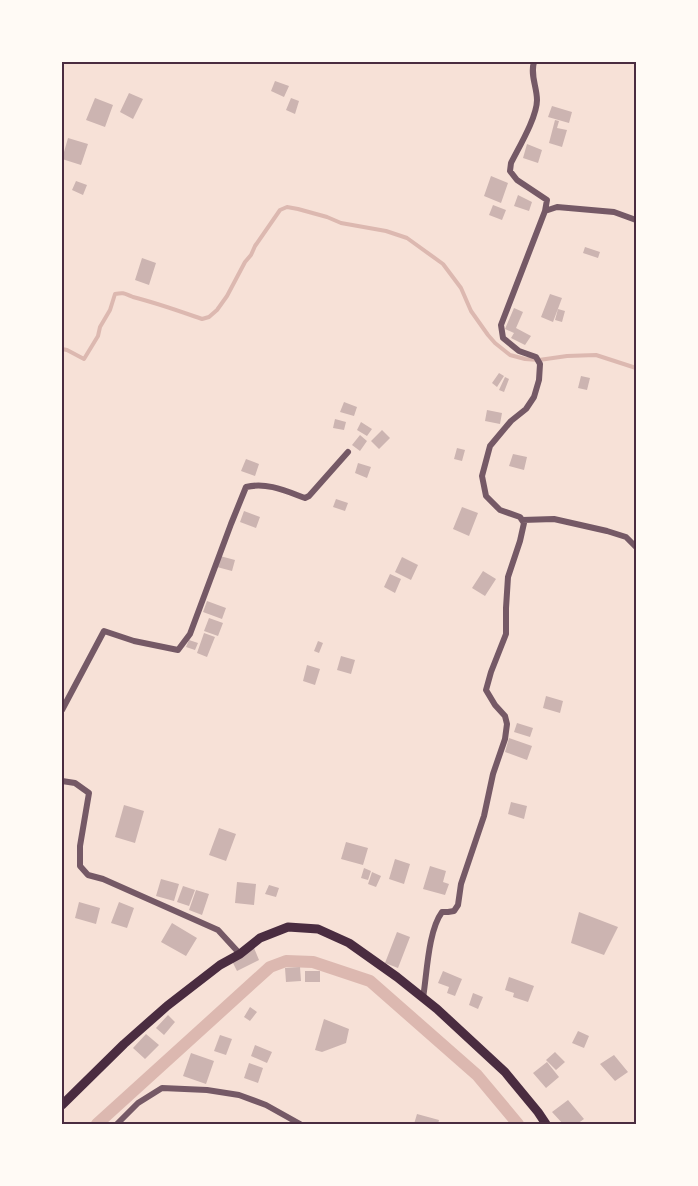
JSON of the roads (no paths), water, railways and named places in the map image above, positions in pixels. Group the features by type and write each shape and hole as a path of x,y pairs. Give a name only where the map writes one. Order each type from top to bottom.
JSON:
{"main road":[{"path":"62,1105 124,1044 167,1006 220,965 240,954 260,938 288,927 318,929 349,943 397,977 437,1009 505,1072 546,1125"}],"street":[{"path":"423,998 429,951 437,919 442,912 454,911 458,905 461,884 484,816 507,724 505,716 486,690 506,634 508,577 524,523 520,517 500,510 486,496 482,476 490,446 511,421 526,409 534,397 539,380 540,364 536,357 519,351 503,338 501,325 545,211 547,200 517,180 510,171 511,163 535,114 537,100 532,69 534,62"},
{"path":"545,211 557,207 614,212 636,220"},
{"path":"62,710 104,631 134,641 178,650 190,634 246,487 274,486 305,498 316,489 348,452"},
{"path":"522,520 554,519 586,526 626,537 636,547"},
{"path":"62,781 75,783 89,793 80,846 80,866 88,875 103,879 218,930 240,954"},
{"path":"117,1125 138,1103 162,1088 207,1090 239,1095 266,1105 300,1125"}],"waterway":[{"path":"62,349 84,359 98,336 115,294 125,294 202,319 209,317 227,296 245,262 280,210 287,207 341,223 386,231 407,238 443,264 461,288 471,311 488,335 510,355 539,360 596,355 636,368"},
{"path":"97,1124 270,967 286,961 313,962 370,981 477,1075 518,1124"}]}
